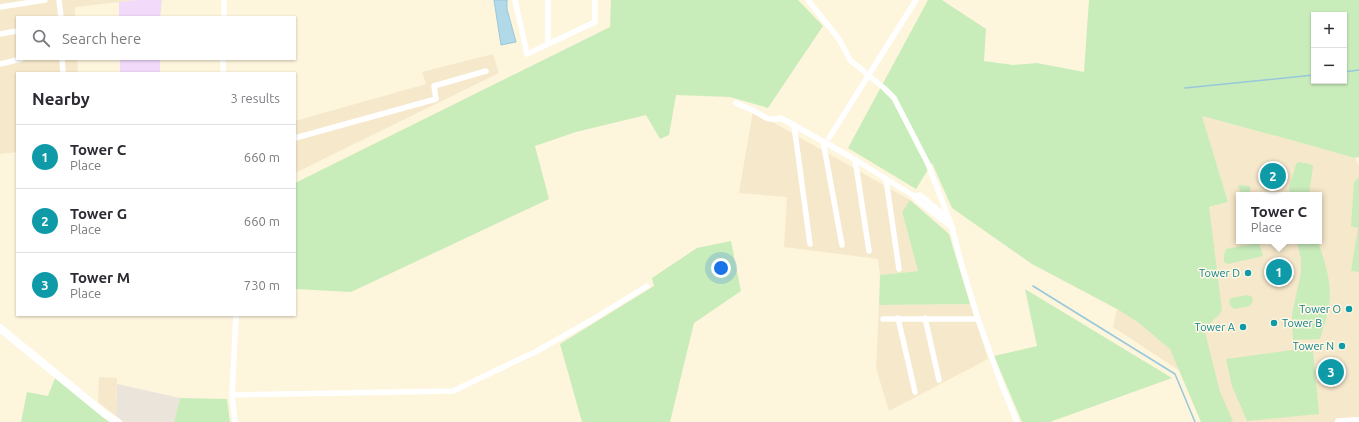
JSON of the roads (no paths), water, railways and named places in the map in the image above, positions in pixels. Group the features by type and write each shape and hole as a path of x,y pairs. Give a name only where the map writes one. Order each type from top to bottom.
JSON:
{"street":[{"path":"0,7 45,0"},
{"path":"59,0 60,16"},
{"path":"224,0 224,16"},
{"path":"515,0 527,54 595,22 595,0"},
{"path":"548,0 548,44"},
{"path":"808,0 840,39 850,60 894,98 928,164 953,229 962,266 978,319 1017,422"},
{"path":"829,138 916,0"},
{"path":"0,34 16,31"},
{"path":"0,64 17,60"},
{"path":"62,60 63,72"},
{"path":"223,60 223,72"},
{"path":"296,138 436,99 434,86 486,71"},
{"path":"736,103 755,111 764,118 781,118 855,159 914,196 953,229"},
{"path":"794,125 810,244"},
{"path":"823,141 842,245"},
{"path":"855,159 869,251"},
{"path":"886,179 899,269"},
{"path":"914,196 920,195 950,220"},
{"path":"232,395 452,391 537,351 647,286"},
{"path":"235,422 232,395 236,316"},
{"path":"883,318 978,319"},
{"path":"898,318 915,392"},
{"path":"925,318 940,380"},
{"path":"0,328 105,414 117,422"},
{"path":"1339,422 1359,421"}],"water":[{"path":"494,0 507,0 507,9 516,42 501,45"}],"waterway":[{"path":"1347,72 1359,70"},
{"path":"1185,88 1311,75"},
{"path":"1033,286 1175,374 1195,422"}],"place":[{"name":"Tower G","path":"1273,176"},
{"name":"Tower C","path":"1279,272"},
{"name":"Tower D","path":"1248,273"},
{"name":"Tower O","path":"1349,309"},
{"name":"Tower B","path":"1274,323"},
{"name":"Tower A","path":"1243,327"},
{"name":"Tower N","path":"1342,346"},
{"name":"Tower M","path":"1331,372"}]}
